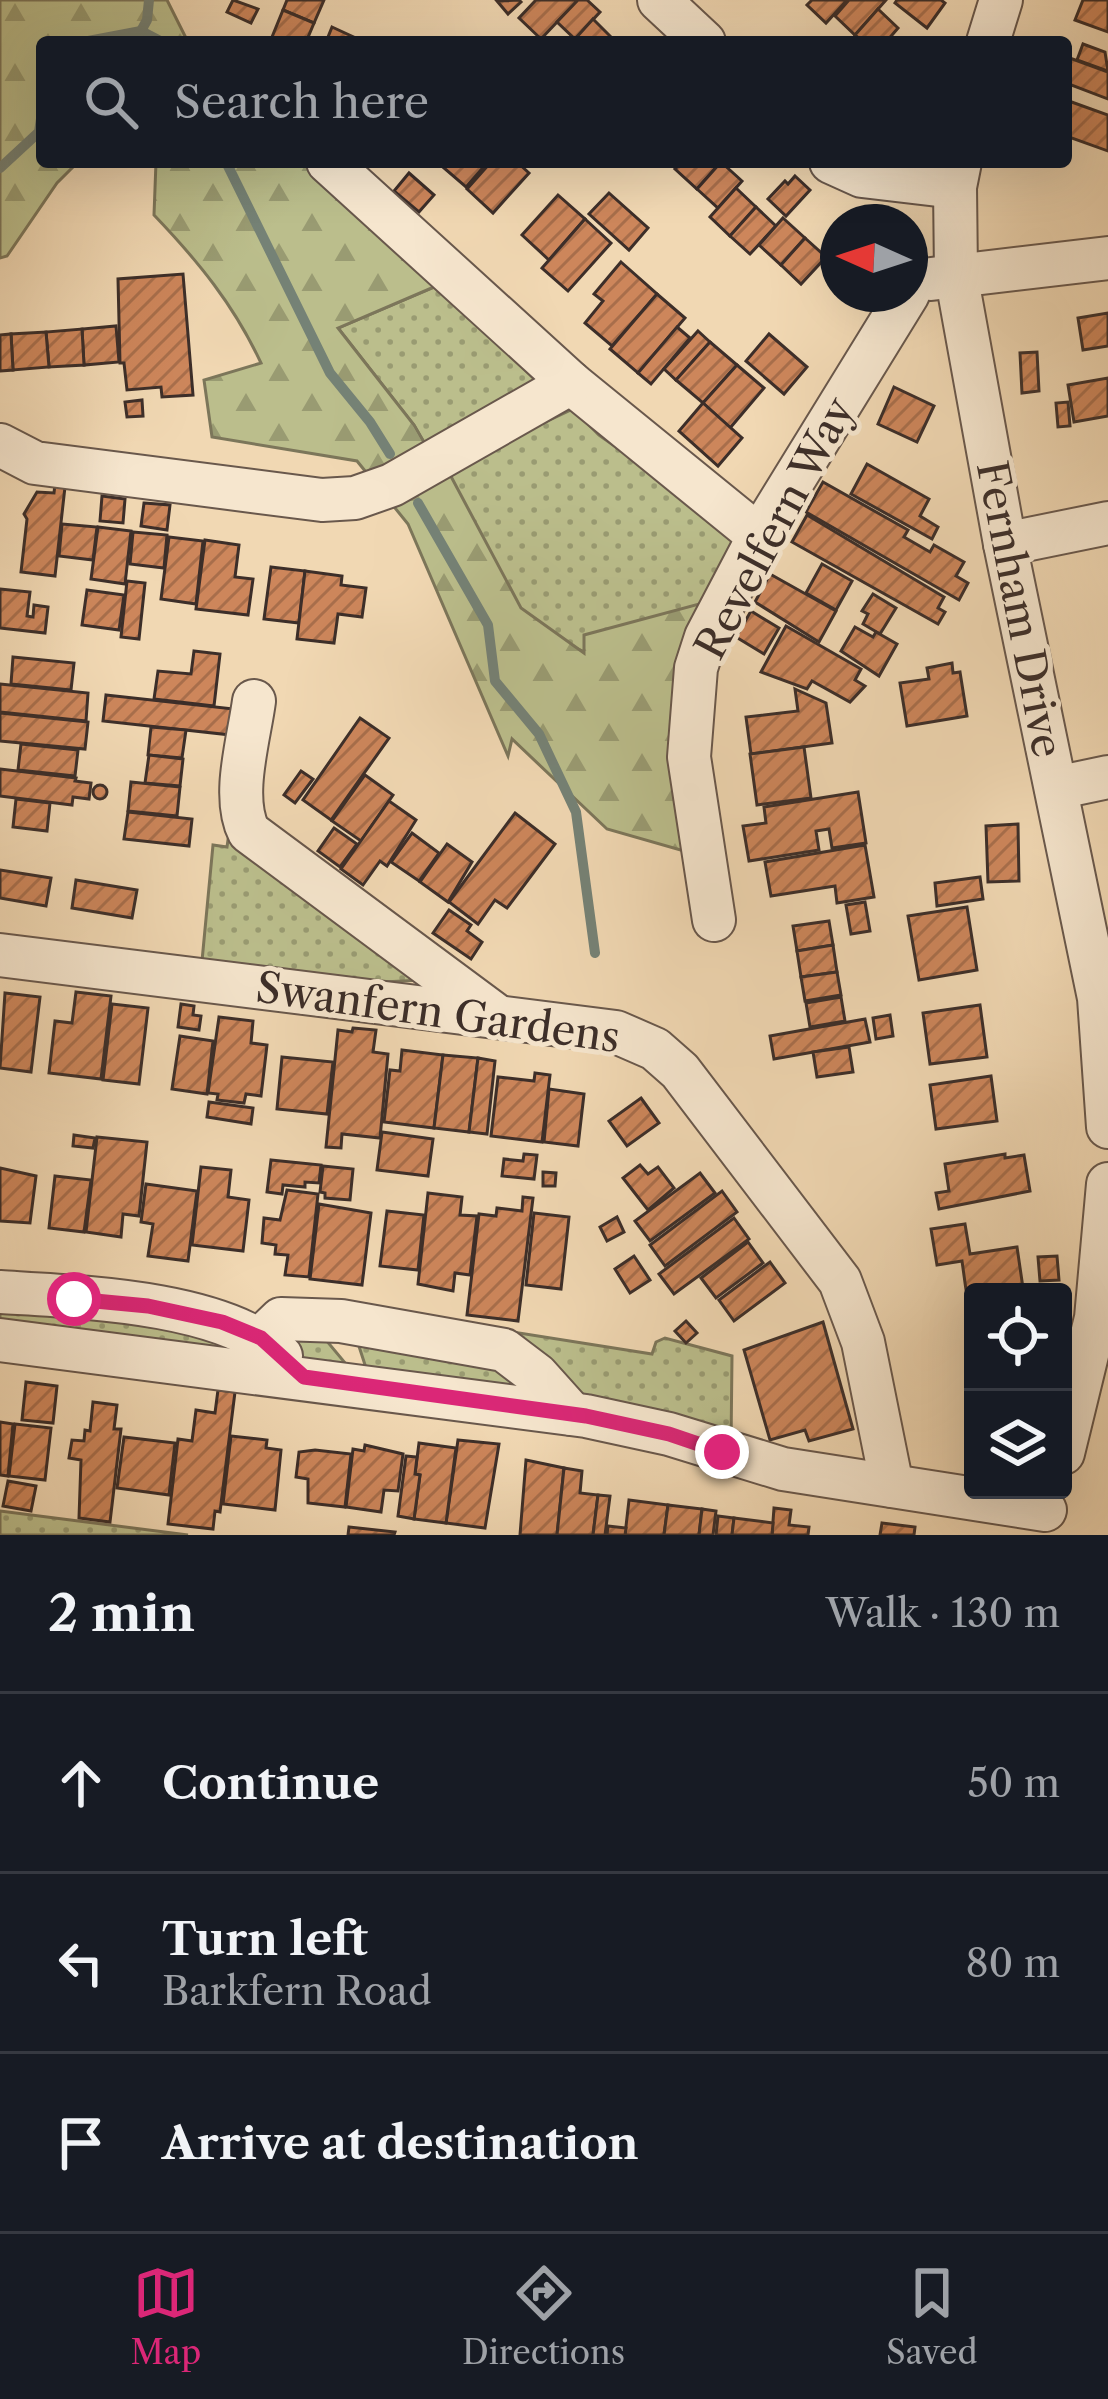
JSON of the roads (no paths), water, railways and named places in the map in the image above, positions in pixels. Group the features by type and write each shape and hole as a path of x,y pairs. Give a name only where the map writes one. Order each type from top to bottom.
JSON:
{"street":[{"path":"659,0 698,36"},
{"path":"990,36 1001,0"},
{"path":"335,168 572,383 759,536"},
{"path":"844,168 862,176 957,174"},
{"name":"Fernham Drive","path":"957,174 956,274 1099,998 1108,1127"},
{"name":"Revelfern Way","path":"928,281 1108,257"},
{"name":"Revelfern Way","path":"714,920 689,757 696,668 706,637 759,536 897,312"},
{"path":"0,445 35,463 322,500 355,498 392,485 572,383"},
{"path":"1006,544 1108,523"},
{"path":"254,701 242,790 244,824 249,832 494,1014"},
{"path":"1056,788 1108,777"},
{"name":"Swanfern Gardens","path":"0,955 494,1014 616,1032 656,1049 677,1068 840,1281 872,1376 892,1486"},
{"path":"1072,1422 1102,1320 1108,1184"},
{"path":"0,1292 173,1310 222,1322 261,1338 304,1377"},
{"path":"261,1338 281,1319 328,1321 504,1350 537,1375 572,1414"},
{"path":"328,1321 346,1346 358,1384"},
{"path":"0,1340 572,1414 669,1434 783,1469 1044,1512"}],"waterway":[{"path":"149,0 141,31 151,36"},
{"path":"115,36 141,31"},
{"path":"0,168 36,135"},
{"path":"229,168 330,373 390,454"},
{"path":"418,503 488,625 495,681 539,734 576,812 595,953"}]}
